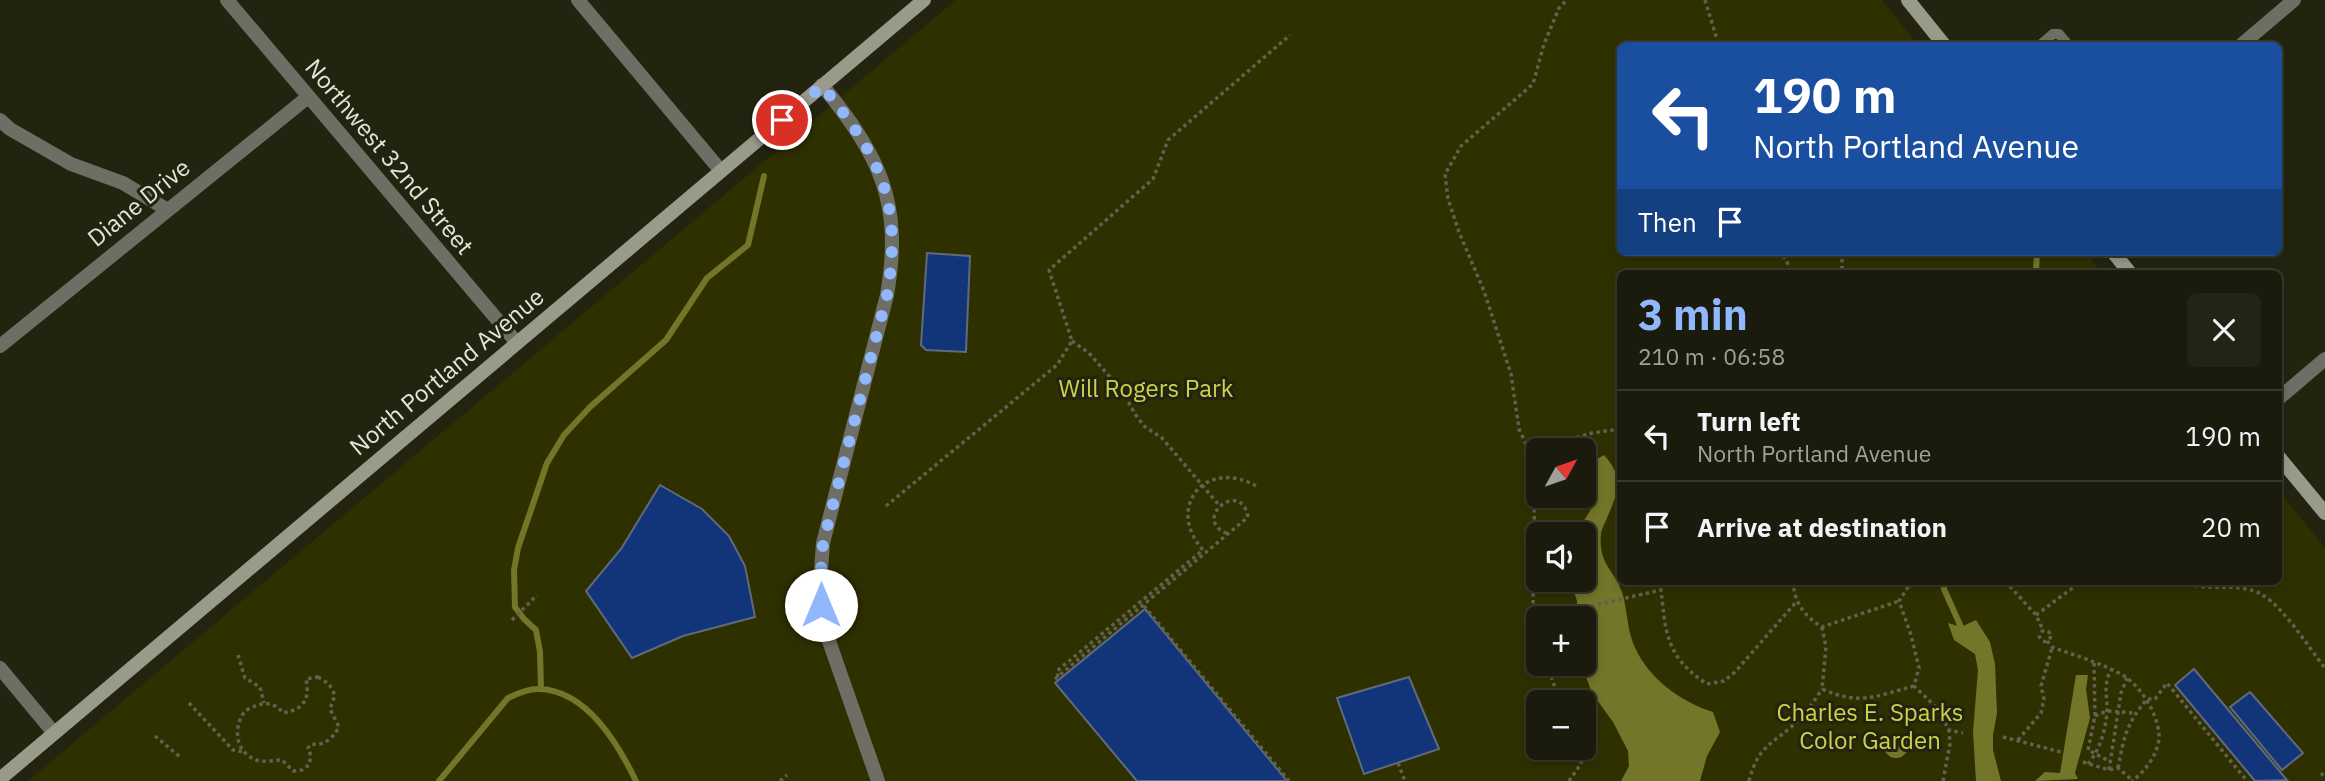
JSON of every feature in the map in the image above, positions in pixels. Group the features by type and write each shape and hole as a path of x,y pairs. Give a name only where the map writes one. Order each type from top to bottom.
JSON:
{"main road":[{"name":"North Portland Avenue","path":"0,779 924,0"},
{"path":"1908,0 1942,42"},
{"path":"2116,256 2128,270"},
{"path":"2282,461 2325,513"}],"street":[{"name":"Northwest 32nd Street","path":"227,0 517,343"},
{"path":"578,0 721,171"},
{"path":"2245,42 2294,0"},
{"path":"822,86 845,114 875,162 888,198 892,222 893,260 887,295 823,543 820,584 822,616 829,641 878,781"},
{"name":"Diane Drive","path":"0,346 166,209 308,97"},
{"path":"0,120 10,129 71,164 123,183 166,209"},
{"path":"2282,396 2325,359"},
{"path":"0,668 54,733"}],"lane":[{"path":"2044,42 2053,34 2059,34 2066,42"}],"path":[{"path":"1526,444 1519,429 1511,374 1484,291 1455,221 1445,174 1461,146 1533,84 1544,44 1559,8 1567,0"},
{"path":"1706,0 1718,42"},
{"path":"1219,506 1162,438 1144,426 1124,392 1089,353 1072,341 1049,270 1153,179 1168,140 1290,35"},
{"path":"886,506 1058,365 1072,341"},
{"path":"1574,438 1617,429"},
{"path":"1229,534 1220,531 1215,521 1216,510 1229,501 1235,501 1240,503 1248,517 1229,534 1144,606 1057,678 1057,671 1203,550 1193,537 1189,524 1189,509 1193,496 1202,486 1225,476 1238,477 1258,487"},
{"path":"1533,606 1534,508"},
{"path":"1660,585 1671,649 1686,670 1707,684 1724,681 1735,672 1797,601"},
{"path":"1749,781 1754,763 1764,748 1800,719 1822,689 1826,648 1822,627 1809,619 1793,595 1793,585"},
{"path":"1822,627 1899,601 1910,585"},
{"path":"2009,585 2036,615 2043,630 2050,633 2048,641"},
{"path":"2036,615 2077,585"},
{"path":"2191,585 2198,588 2252,590 2269,597 2325,667"},
{"path":"1590,606 1661,590"},
{"path":"512,620 537,595"},
{"path":"1899,601 1919,668 1914,686"},
{"path":"1144,606 1289,781"},
{"path":"2043,630 2040,639 2048,641 2052,648 2112,669 2127,678 2147,699 2159,737 2149,764 2140,778 2132,781 2118,768"},
{"path":"2018,740 2041,713 2044,699 2041,686 2052,648"},
{"path":"237,655 245,678 260,687 264,703"},
{"path":"2094,663 2095,716 2088,750 2110,762"},
{"path":"2112,669 2107,676 2105,690 2107,711 2103,737 2095,755 2086,763 2109,770 2118,768"},
{"path":"189,703 233,750 244,752 263,762 282,760 293,771 302,770 309,765 311,756 308,748 311,744 326,743 339,727 330,709 335,695 329,684 318,677 306,679 308,695 300,708 283,713 276,705 264,703 245,711 236,729 244,752"},
{"path":"2109,770 2121,693 2127,678"},
{"path":"2118,768 2124,734 2135,713 2147,699 2155,699 2167,683 2248,781"},
{"path":"1822,689 1842,698 1862,700 1914,686"},
{"path":"1914,686 1937,708 1949,730 1950,744 1943,781"},
{"path":"2095,716 2107,711 2135,713"},
{"path":"1949,730 1963,733"},
{"path":"155,736 180,757"},
{"path":"2003,737 2061,752"},
{"path":"1569,781 1582,760"},
{"path":"1398,763 1405,781"},
{"path":"2320,773 2325,778"},
{"path":"780,781 787,775"}],"green space":[{"name":"Will Rogers Park","path":"956,0 1882,0 1916,42 1617,42 1617,256 2088,256 2100,270 1617,270 1617,585 2282,585 2282,495 2325,548 2325,781 28,781"}],"shaded area":[{"path":"1604,455 1615,471 1617,489 1601,533 1602,552 1622,592 1637,653 1654,675 1675,694 1713,712 1720,732 1707,756 1700,781 1621,781 1629,766 1628,751 1613,722 1596,699 1596,690 1591,690 1586,676 1596,676 1596,606 1577,606 1574,592 1596,592 1596,522 1583,522 1591,508 1596,508 1596,459"},
{"path":"1976,620 1990,642 1995,664 1997,713 1993,750 2001,781 1976,781 1973,732 1978,670 1975,654 1954,640 1948,623 1961,627"},
{"path":"2076,675 2088,675 2086,689 2090,718 2075,773 2078,779 2035,781 2045,772 2060,773"},
{"path":"1896,734 1905,737 1908,746 1905,755 1896,758 1887,755 1884,746 1887,737"}],"building":[{"path":"927,253 970,256 966,352 926,350 921,345"},
{"path":"660,485 702,509 729,536 745,566 755,617 683,636 632,658 586,591 621,549"},
{"path":"1145,609 1287,781 1137,781 1055,683"},
{"path":"2194,669 2287,780 2255,781 2175,685"},
{"path":"1409,677 1439,749 1364,774 1337,698"},
{"path":"2250,692 2303,753 2282,770 2230,707"}],"waterway":[{"path":"541,689 540,652 536,630 515,607 514,570 518,548 547,463 564,435 590,407 666,340 707,278 748,245 764,176"},
{"path":"2036,270 2037,256"},
{"path":"1944,585 1961,627"},
{"path":"439,781 508,698 536,689 557,692 586,709 610,736 636,781"}],"route":[{"path":"782,120 822,86 845,114 875,162 888,198 892,222 893,260 887,295 823,543 821,605"}],"park label":[{"name":"Charles E. Sparks Color Garden","path":"1870,727"}]}
